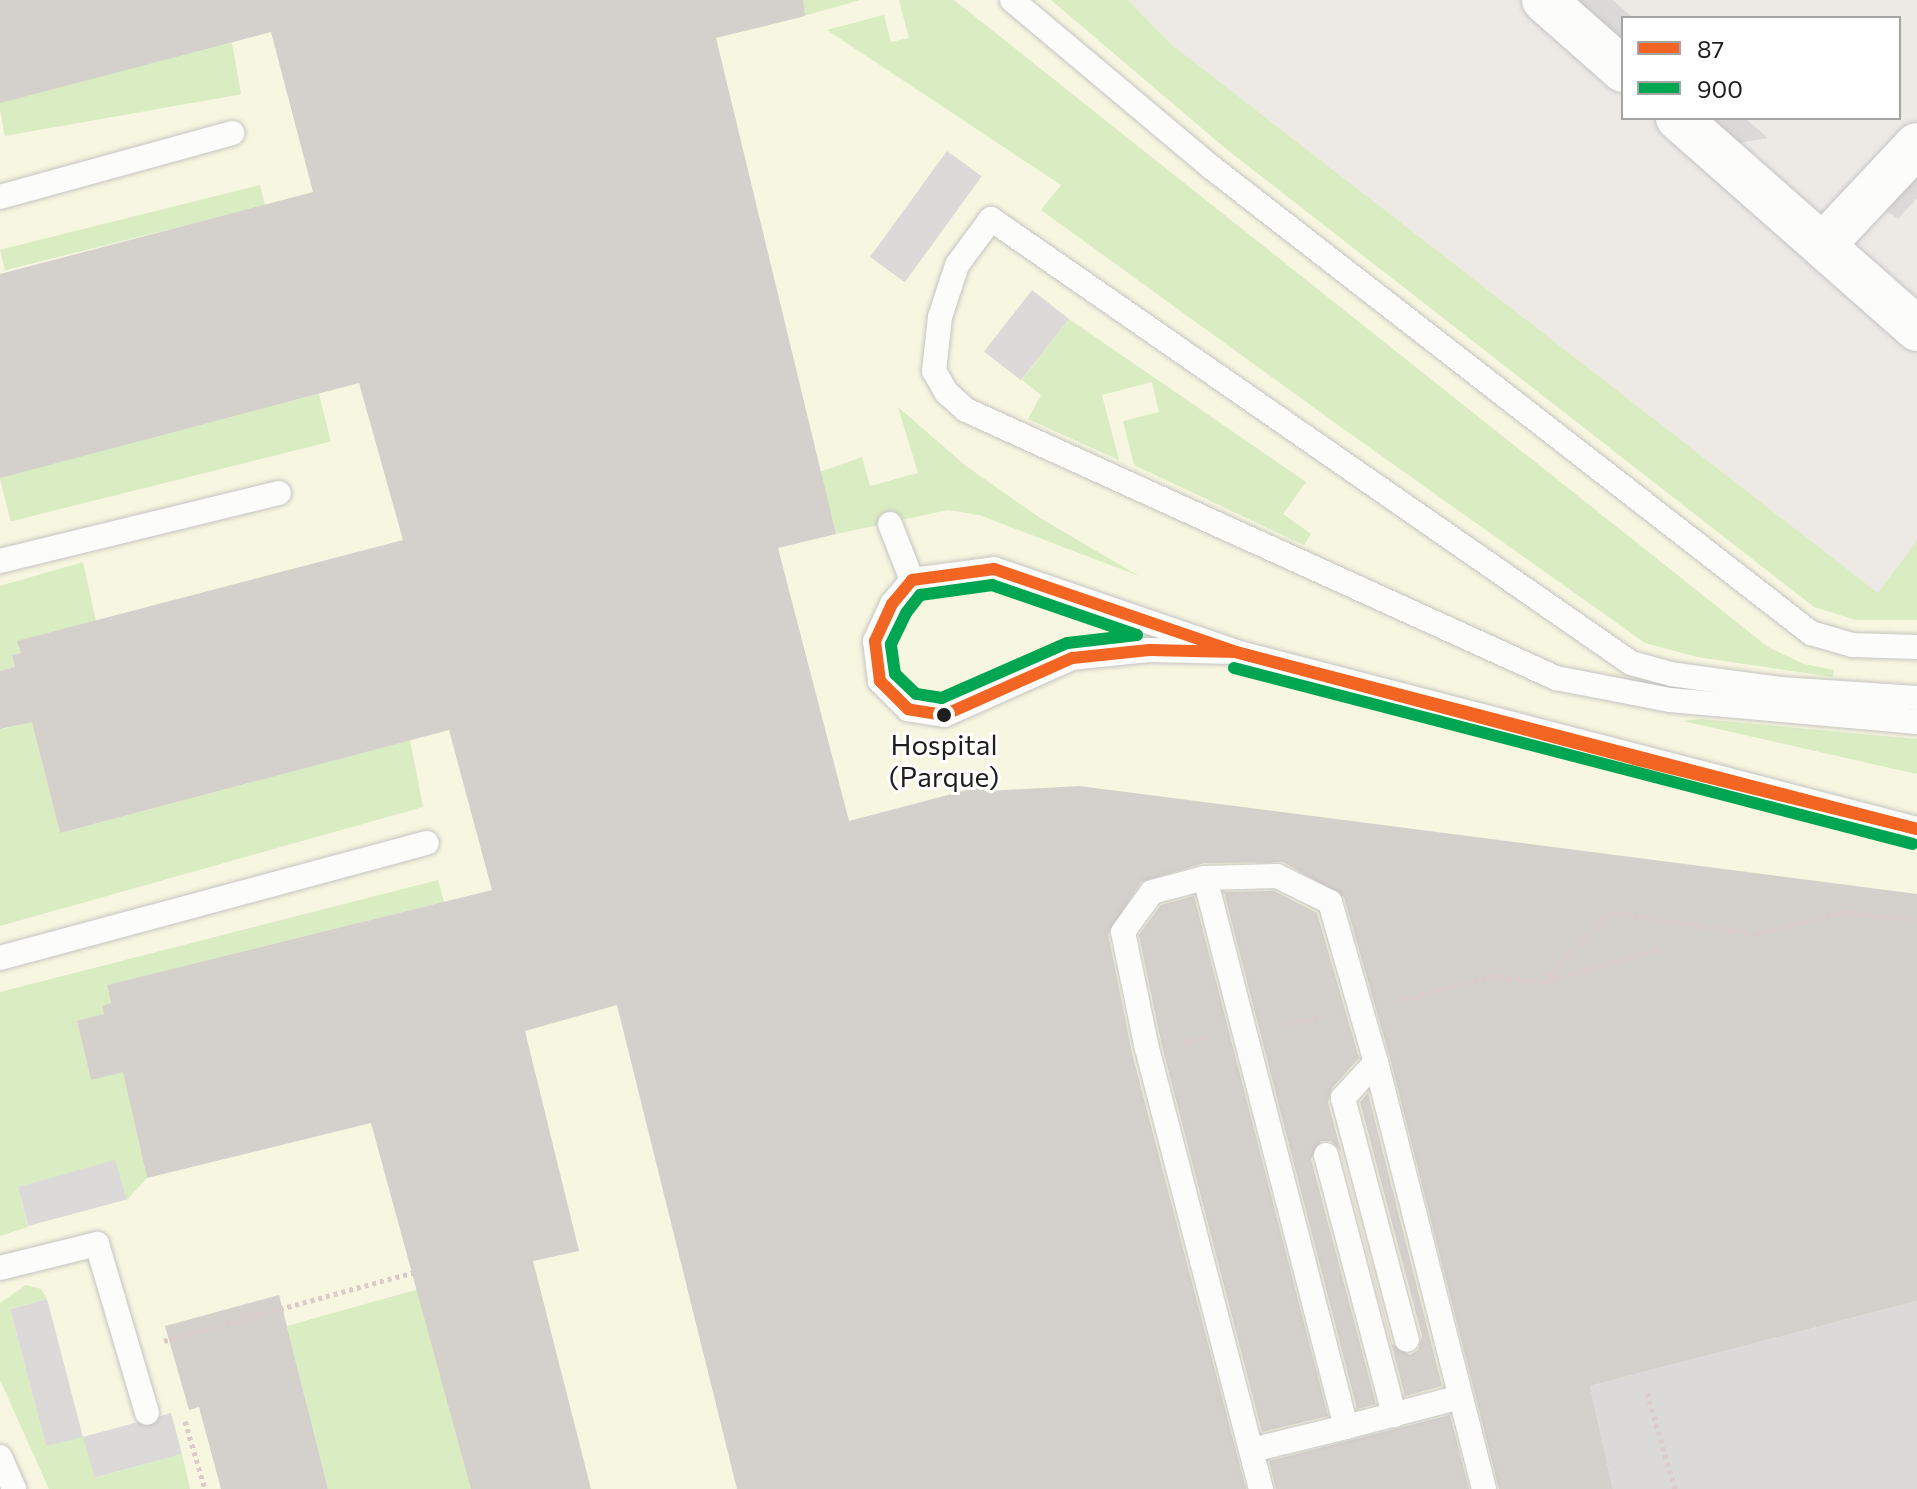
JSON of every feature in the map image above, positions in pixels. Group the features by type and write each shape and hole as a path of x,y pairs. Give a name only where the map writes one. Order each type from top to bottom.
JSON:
{"street":[{"path":"1544,0 1621,68"},
{"path":"1680,120 1917,329"},
{"path":"1823,245 1917,145"}],"lane":[{"path":"1012,0 1211,167 1811,633 1852,645 1912,648"},
{"path":"0,197 232,133"},
{"path":"1917,698 1780,689 1671,674 1631,663 991,219 957,265 940,317 934,371 946,392 966,410 1556,678 1670,700 1917,722"},
{"path":"0,561 279,493"},
{"path":"890,524 912,580"},
{"path":"1236,652 1149,650 1072,658 944,715 908,709 880,681 875,641 892,604 912,580 994,569 1236,652 1917,829"},
{"path":"0,958 427,843"},
{"path":"1261,1489 1147,1049 1123,932 1152,892 1205,878 1277,876 1330,902 1376,1062 1484,1489"},
{"path":"1205,878 1346,1427"},
{"path":"1376,1062 1343,1098 1407,1340"},
{"path":"1326,1155 1394,1415"},
{"path":"0,1268 97,1244 147,1413"},
{"path":"1252,1450 1460,1397"},
{"path":"0,1457 14,1489"}],"path":[{"path":"1544,982 1610,912 1756,934 1843,912 1917,920"},
{"path":"1147,1049 1361,1009 1492,976 1544,982 1659,949"},
{"path":"166,1357 162,1342 414,1272"},
{"path":"1647,1393 1675,1489"},
{"path":"183,1415 205,1489"}],"shaded area":[{"path":"0,0 1128,0 1171,44 1878,593 1917,540 1917,1489 0,1489"},
{"path":"1564,0 1613,0 1631,16 1621,16 1621,50"},
{"path":"1699,120 1747,120 1768,138 1727,145"},
{"path":"947,151 982,176 905,282 870,257"},
{"path":"1917,170 1917,198 1898,219 1883,208"},
{"path":"1032,290 1069,319 1021,380 984,351"},
{"path":"116,1159 127,1200 28,1226 17,1185"},
{"path":"47,1299 83,1437 171,1413 182,1454 94,1478 46,1446 10,1309"},
{"path":"1917,1301 1917,1489 1613,1489 1590,1386"}],"green space":[{"path":"800,0 860,0 804,16"},
{"path":"899,0 954,0 1768,647 1804,664 1834,670 1833,677 1697,657 1645,643 1041,210 1061,185 827,30 884,15 891,42 909,38"},
{"path":"1051,0 1128,0 1171,44 1878,593 1917,540 1917,620 1856,620 1814,607 1225,148"},
{"path":"232,43 241,94 5,136 0,84"},
{"path":"260,185 265,205 5,270 0,250"},
{"path":"1069,319 1306,482 1283,514 1311,534 1304,545 1134,465 1123,421 1159,412 1152,382 1102,395 1119,460 1028,419 1041,395 1022,380"},
{"path":"319,394 331,442 11,521 0,474"},
{"path":"898,407 966,466 1040,518 1139,576 979,515 948,510 836,534 820,472 862,457 870,486 918,473"},
{"path":"83,562 96,621 18,641 21,653 12,656 15,667 0,671 0,586"},
{"path":"40,719 42,762 60,833 410,740 423,807 0,926 0,721 3,729"},
{"path":"1701,719 1917,739 1917,774 1683,721"},
{"path":"438,880 444,902 107,985 111,1003 104,1014 77,1022 91,1079 134,1069 132,1112 147,1178 127,1200 115,1160 18,1187 28,1227 0,1236 0,992"},
{"path":"26,1285 41,1289 47,1299 10,1309 46,1446 83,1437 95,1478 182,1454 190,1489 49,1489 0,1380 0,1303"},
{"path":"419,1289 471,1489 328,1489 287,1326"}],"building":[{"path":"0,0 803,0 805,16 716,38 836,534 778,548 849,821 986,785 988,791 1079,786 1917,894 1917,1301 1590,1386 1613,1489 1499,1489 1390,1058 1344,897 1283,862 1204,863 1141,882 1108,934 1132,1053 1246,1489 737,1489 617,1005 525,1031 579,1251 533,1261 591,1489 471,1489 371,1123 147,1178 123,1072 91,1080 77,1021 104,1014 102,1006 111,1003 107,985 492,890 449,730 60,833 32,722 0,729 0,671 15,667 12,655 21,653 17,641 403,540 359,383 0,478 0,274 313,192 271,32 0,103"},
{"path":"1274,891 1317,913 1359,1058 1332,1088 1328,1102 1341,1151 1331,1141 1321,1141 1311,1159 1376,1404 1357,1409 1224,892"},
{"path":"1194,896 1328,1416 1262,1432 1162,1046 1139,935 1161,905"},
{"path":"1368,1093 1442,1386 1405,1396 1344,1164 1392,1344 1410,1355 1418,1350 1422,1336 1360,1102"},
{"path":"279,1295 328,1489 221,1489 199,1407 189,1410 165,1326"},
{"path":"1450,1415 1469,1489 1276,1489 1269,1461"}],"transit line":[{"name":"87","path":"994,569 1236,652 1149,650 1072,658 944,715 908,709 880,681 875,641 892,604 912,580 994,569"},
{"name":"900","path":"992,585 1137,635 1067,643 942,698 916,694 895,674 891,644 906,613 920,595 992,585"},
{"name":"87","path":"1236,652 1917,829 1635,759 1236,652"},
{"name":"900","path":"1234,668 1913,844"}],"place":[{"name":"Hospital (Parque)","path":"944,715"}]}
